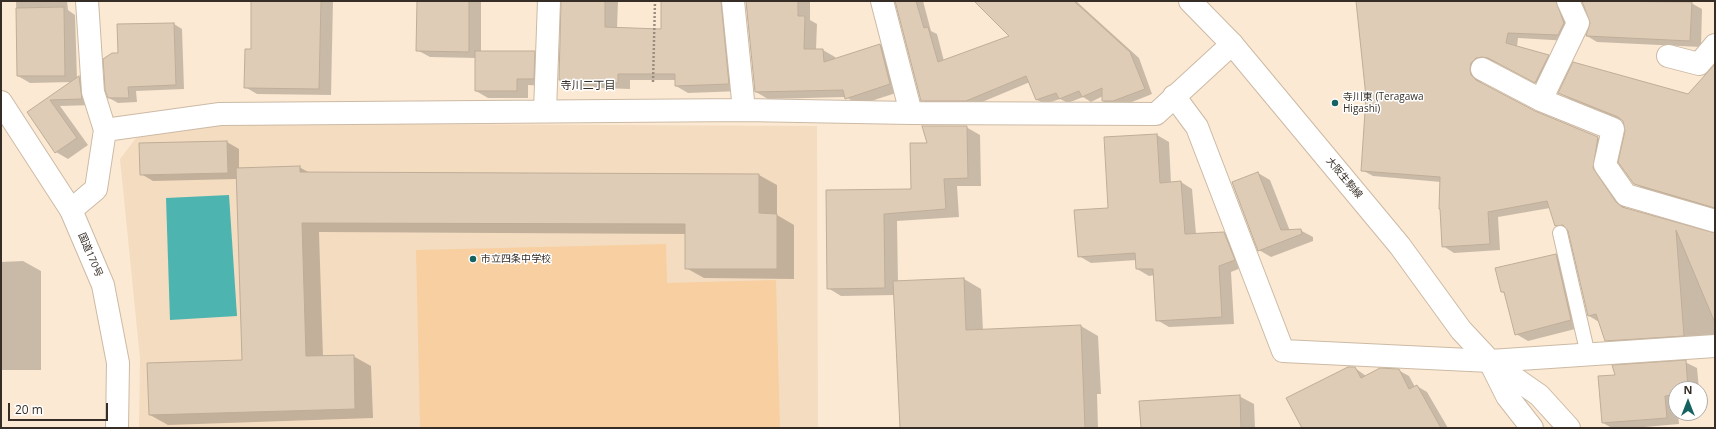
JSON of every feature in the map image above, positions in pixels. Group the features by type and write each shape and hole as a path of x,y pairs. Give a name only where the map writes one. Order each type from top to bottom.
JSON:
{"main road":[{"path":"71,210 96,189 105,130 93,92 87,1"},
{"path":"545,111 550,1"},
{"path":"733,1 744,110"},
{"path":"882,1 911,113"},
{"name":"大阪生駒線","path":"1190,1 1232,44 1400,246 1461,330 1490,361 1539,395 1569,428"},
{"path":"1541,100 1578,23 1568,1"},
{"path":"105,130 220,114 545,111 653,112 744,110 911,113 1156,114 1232,44"},
{"path":"1668,56 1700,64 1715,45"},
{"path":"1482,69 1541,100 1613,129 1605,165 1626,195 1715,221"},
{"path":"1174,96 1197,127 1283,351 1490,361 1715,346"},
{"name":"国道170号","path":"1,102 71,210 103,285 118,363 117,428"},
{"name":"大阪生駒線","path":"1490,361 1507,396 1532,428"}],"lane":[{"path":"1560,233 1588,354"}],"path":[{"path":"653,112 654,1"}],"shaded area":[{"name":"市立四条中学校","path":"216,123 817,126 818,428 139,428 140,359 120,159 136,138 150,133"},
{"path":"666,244 667,283 776,280 780,428 420,428 416,250"}],"water":[{"path":"229,195 237,316 170,320 166,198"}],"building":[{"path":"251,1 321,1 319,89 244,88 245,49 251,49"},
{"path":"417,1 469,1 469,52 416,51"},
{"path":"561,1 605,1 605,27 661,29 661,1 721,1 729,84 675,86 675,74 618,74 618,83 559,80"},
{"path":"746,1 798,1 798,16 805,16 804,49 823,49 824,62 880,44 890,84 845,99 843,90 755,92"},
{"path":"895,1 916,1 924,28 928,27 938,62 1009,36 974,1 1074,1 1130,52 1145,89 1113,101 1102,101 1102,88 1082,97 1079,91 1059,99 1056,93 1036,100 1026,76 966,101 921,101"},
{"path":"1356,1 1556,1 1564,23 1558,35 1508,33 1506,43 1549,55 1535,83 1488,58 1482,57 1476,58 1471,63 1471,75 1476,80 1535,111 1598,137 1593,168 1616,202 1622,207 1715,233 1715,323 1676,230 1684,336 1605,341 1596,314 1588,316 1568,231 1563,225 1555,226 1547,201 1488,212 1490,244 1442,247 1439,209 1440,177 1361,171 1366,97"},
{"path":"1582,1 1692,2 1690,41 1586,36 1590,23"},
{"path":"64,7 65,76 17,76 16,8"},
{"path":"174,23 176,85 128,87 129,98 108,98 105,90 103,59 112,53 118,53 117,24"},
{"path":"475,51 535,51 534,79 517,79 517,91 475,91"},
{"path":"1573,62 1688,94 1715,64 1715,208 1634,184 1618,162 1625,131 1623,121 1618,117 1558,93"},
{"path":"79,76 82,99 50,100 77,138 55,153 27,112"},
{"path":"922,126 967,126 968,178 944,179 946,209 884,214 885,288 827,289 826,190 911,189 910,143 927,143"},
{"path":"1157,134 1160,183 1181,181 1185,234 1224,232 1235,260 1219,266 1222,317 1156,321 1153,269 1136,269 1135,253 1078,257 1074,210 1108,208 1104,137"},
{"path":"227,141 228,173 140,175 139,143"},
{"path":"300,166 300,172 759,174 759,213 777,214 777,269 685,269 685,224 302,223 306,356 354,355 355,409 149,415 147,363 242,360 236,168"},
{"path":"1258,172 1281,230 1301,229 1302,234 1258,251 1232,182"},
{"path":"1556,254 1571,320 1515,335 1504,292 1501,292 1495,268"},
{"path":"964,278 966,330 1081,325 1085,428 900,428 893,281"},
{"path":"1686,360 1687,381 1668,381 1668,396 1665,396 1667,418 1602,423 1598,376 1615,375 1612,365"},
{"path":"1348,367 1355,367 1361,378 1380,368 1399,369 1409,389 1417,385 1441,428 1302,428 1286,398"},
{"path":"1240,395 1241,428 1141,428 1139,401"}],"place":[{"name":"寺川東 (Teragawa Higashi)","path":"1335,103"},
{"name":"市立四条中学校","path":"473,259"}],"district":[{"name":"寺川二丁目","path":"588,86"}]}
